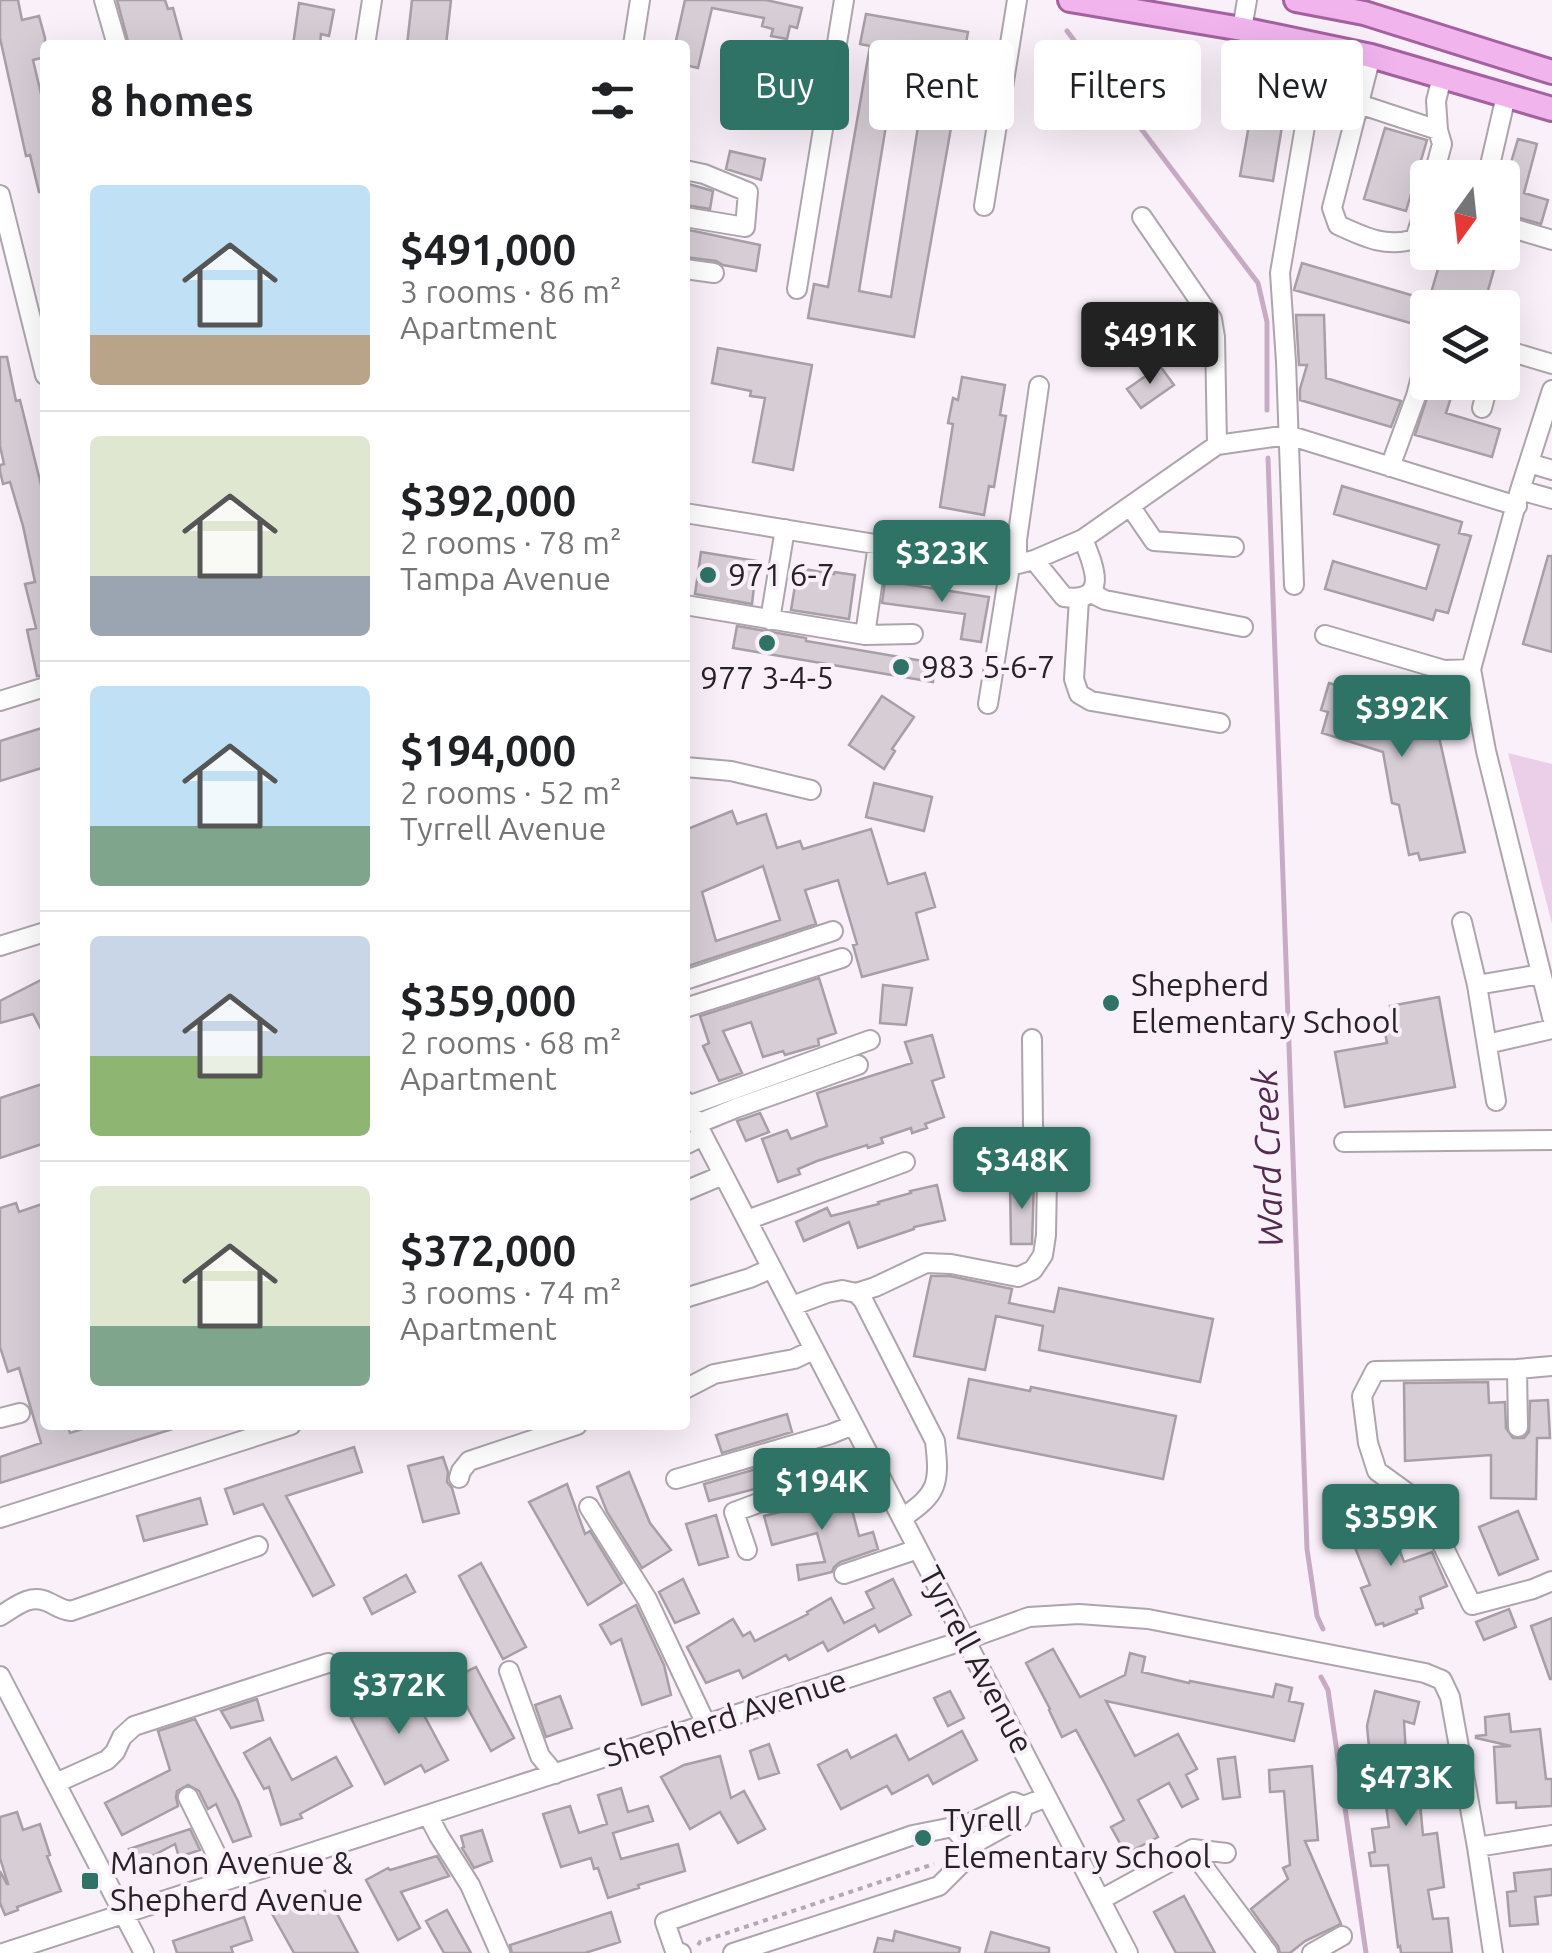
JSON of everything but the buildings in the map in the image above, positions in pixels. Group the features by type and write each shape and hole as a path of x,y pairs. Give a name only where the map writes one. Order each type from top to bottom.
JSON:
{"main road":[{"path":"1070,0 1300,40"},
{"path":"1296,0 1364,13 1552,72"},
{"path":"1363,54 1552,110"}],"street":[{"path":"104,0 116,40"},
{"path":"365,40 372,0"},
{"path":"635,40 640,0"},
{"path":"797,289 844,0"},
{"path":"984,206 1017,0"},
{"path":"1242,28 1248,0"},
{"path":"1363,88 1371,56"},
{"path":"1438,160 1442,144 1436,101 1442,77"},
{"path":"1490,160 1506,96"},
{"path":"1363,105 1438,130"},
{"path":"1294,584 1280,273 1304,130"},
{"path":"1352,130 1332,208 1338,225 1366,238 1398,244 1410,240"},
{"path":"690,171 748,192 744,226 690,218"},
{"path":"0,195 40,355"},
{"path":"1142,217 1212,320 1217,445"},
{"path":"1520,230 1552,240"},
{"path":"690,270 714,273"},
{"path":"1520,354 1552,364"},
{"path":"988,704 1020,563 1017,540 1039,386"},
{"path":"1552,390 1471,669 1486,752 1552,1017"},
{"path":"1390,468 1414,400"},
{"path":"1482,408 1484,400"},
{"path":"690,514 1020,563 1083,540 1217,445 1288,435 1390,468 1519,498 1552,498"},
{"path":"1529,463 1552,470"},
{"path":"1130,506 1154,542 1234,547"},
{"path":"770,620 785,529"},
{"path":"1083,540 1096,580 1085,596 1074,679 1079,694 1092,701 1220,723"},
{"path":"865,635 878,544"},
{"path":"1020,563 1064,598 1085,596 1243,627"},
{"path":"690,606 865,635 913,634"},
{"path":"1325,635 1444,670 1471,669"},
{"path":"0,701 40,688"},
{"path":"690,767 731,771 811,790"},
{"path":"1462,922 1496,1101"},
{"path":"690,978 833,931"},
{"path":"0,946 40,934"},
{"path":"690,1006 842,958"},
{"path":"1477,985 1541,974"},
{"path":"1487,1044 1552,1029"},
{"path":"792,1306 828,1292 876,1287 926,1262 1018,1277 1033,1270 1042,1255 1046,1235 1046,1177 1033,1127 1032,1039"},
{"path":"690,1103 870,1040"},
{"path":"690,1140 736,1108 858,1066"},
{"name":"Tyrrell Avenue","path":"690,1111 1128,1953"},
{"path":"1344,1142 1552,1140"},
{"path":"747,1220 905,1162"},
{"path":"690,1189 722,1175"},
{"path":"690,1296 772,1268"},
{"path":"856,1292 935,1441 933,1492 902,1518"},
{"path":"690,1386 714,1374 794,1359 813,1350"},
{"path":"1552,1366 1375,1371 1362,1396 1368,1442 1377,1471 1428,1508 1472,1605 1552,1582"},
{"path":"1517,1369 1518,1427"},
{"path":"0,1418 20,1413"},
{"path":"676,1479 853,1425"},
{"path":"0,1518 275,1430"},
{"path":"459,1478 469,1461 562,1430"},
{"path":"747,1550 734,1512 872,1461"},
{"path":"588,1507 647,1599 706,1724"},
{"path":"0,1616 31,1598 71,1611 258,1546"},
{"path":"844,1574 918,1550"},
{"name":"Shepherd Avenue","path":"3,1953 1029,1617 1079,1614 1148,1619 1424,1673 1442,1680 1450,1698 1477,1847"},
{"path":"56,1783 107,1760 134,1726 328,1664"},
{"path":"509,1671 540,1756 555,1774"},
{"path":"0,1676 5,1698 56,1783 144,1953"},
{"path":"188,1797 220,1862 220,1882"},
{"path":"963,1839 973,1844 1020,1818 1024,1806 1047,1797"},
{"path":"428,1814 470,1885 500,1953"},
{"path":"689,1949 675,1950 664,1922 913,1836 953,1827 963,1839 969,1856 940,1886 732,1953"},
{"path":"1493,1953 1477,1847 1552,1835"},
{"path":"1102,1899 1191,1850 1226,1853"},
{"path":"1191,1850 1268,1953"},
{"path":"1312,1953 1342,1936"}],"path":[{"path":"689,1949 933,1864"}],"shaded area":[{"path":"1508,753 1552,764 1552,924"}],"waterway":[{"name":"Ward Creek","path":"1067,31 1258,283 1267,322 1267,410"},
{"name":"Ward Creek","path":"1268,458 1307,1549 1317,1616 1323,1629"},
{"name":"Ward Creek","path":"1321,1677 1328,1690 1366,1953"}],"place":[{"name":"971 6-7","path":"708,575"},
{"name":"977 3-4-5","path":"767,643"},
{"name":"983 5-6-7","path":"901,667"},
{"name":"Shepherd Elementary School","path":"1111,1003"},
{"name":"Tyrell Elementary School","path":"923,1838"},
{"name":"Manon Avenue & Shepherd Avenue","path":"90,1881"}]}
